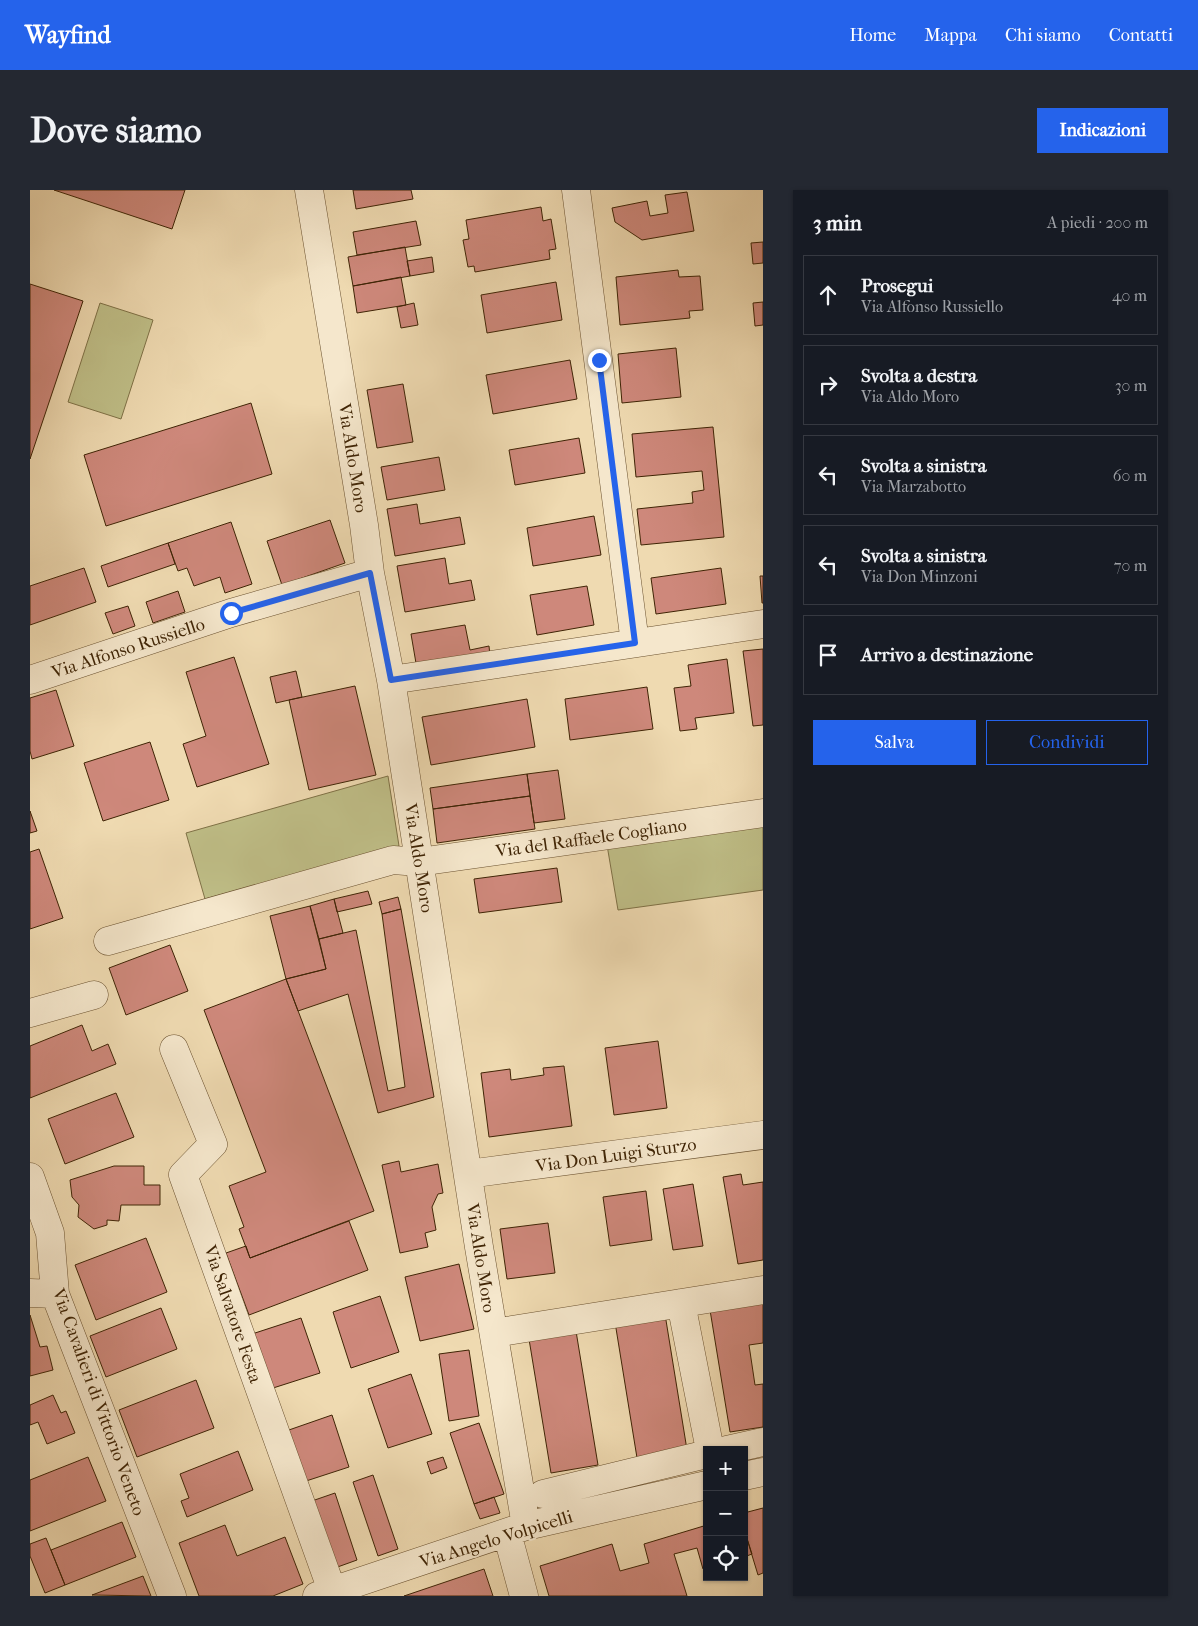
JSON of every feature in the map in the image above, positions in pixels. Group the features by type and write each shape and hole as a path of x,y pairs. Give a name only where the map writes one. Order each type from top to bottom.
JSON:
{"street":[{"name":"Via Aldo Moro","path":"309,190 364,525 370,573 391,680 494,1333 524,1596"},
{"path":"576,190 635,643"},
{"name":"Via Alfonso Russiello","path":"30,680 231,613 370,573"},
{"path":"391,680 763,624"},
{"name":"Via del Raffaele Cogliano","path":"108,941 393,860 419,862 763,813"},
{"path":"30,1013 94,995"},
{"name":"Via Salvatore Festa","path":"174,1049 213,1144 183,1175 327,1594"},
{"name":"Via Don Luigi Sturzo","path":"468,1174 763,1135"},
{"name":"Via Cavalieri di Vittorio Veneto","path":"30,1177 50,1233 42,1294 172,1596"},
{"path":"494,1333 763,1290"},
{"path":"681,1303 709,1446"},
{"path":"745,1446 763,1442"},
{"path":"542,1494 703,1455"},
{"path":"748,1475 763,1472"},
{"name":"Via Angelo Volpicelli","path":"327,1594 516,1529 703,1486"}],"shaded area":[{"path":"100,303 153,320 121,419 68,402"},
{"path":"388,776 399,846 205,899 186,833"},
{"path":"763,824 763,890 618,910 607,845"}],"building":[{"path":"54,190 185,190 172,229"},
{"path":"353,190 411,190 413,199 356,209"},
{"path":"687,192 694,231 642,240 615,222 612,208 647,201 650,216 668,213 665,195"},
{"path":"541,207 543,221 551,219 556,249 549,250 550,259 475,272 474,266 468,267 463,240 469,239 466,220"},
{"path":"416,221 421,245 357,255 353,232"},
{"path":"763,242 763,263 753,264 751,243"},
{"path":"405,247 410,276 353,286 348,257"},
{"path":"432,257 434,272 410,276 407,261"},
{"path":"678,270 679,277 700,276 703,310 689,311 690,318 620,325 616,277"},
{"path":"401,277 406,305 357,313 353,286"},
{"path":"556,282 562,320 487,333 481,295"},
{"path":"30,284 83,301 30,459"},
{"path":"763,302 763,325 755,326 753,303"},
{"path":"414,303 418,325 401,328 397,307"},
{"path":"676,348 681,397 622,403 618,354"},
{"path":"570,360 577,399 493,414 486,375"},
{"path":"403,384 413,442 377,448 367,390"},
{"path":"251,403 272,474 106,526 84,455"},
{"path":"713,427 724,537 641,545 637,509 693,503 692,492 704,490 702,471 636,477 632,434"},
{"path":"579,438 585,473 515,485 509,450"},
{"path":"439,457 445,490 387,500 381,467"},
{"path":"417,504 420,524 460,517 465,544 395,556 387,509"},
{"path":"594,516 601,555 533,566 527,528"},
{"path":"330,520 345,563 282,585 267,541"},
{"path":"231,522 252,584 225,593 220,577 194,586 187,568 178,571 168,543"},
{"path":"168,543 175,564 108,587 101,566"},
{"path":"445,558 449,584 471,580 475,600 405,612 397,566"},
{"path":"84,568 96,602 30,625 30,586"},
{"path":"721,568 726,604 656,614 651,578"},
{"path":"760,576 763,576 763,603 762,603"},
{"path":"587,586 594,625 537,635 530,595"},
{"path":"178,591 185,612 153,623 146,602"},
{"path":"128,606 135,626 113,634 105,613"},
{"path":"465,625 470,650 489,646 490,656 417,669 411,634"},
{"path":"763,649 763,725 753,726 743,651"},
{"path":"234,657 269,764 197,787 183,744 206,736 186,672"},
{"path":"727,659 734,713 695,718 697,729 680,731 674,688 691,686 688,665"},
{"path":"296,671 302,697 276,703 270,677"},
{"path":"355,686 376,775 309,790 289,700"},
{"path":"647,687 653,729 570,740 565,699"},
{"path":"56,690 74,746 32,759 30,751 30,698"},
{"path":"527,699 535,747 431,765 422,717"},
{"path":"150,742 169,800 103,821 84,763"},
{"path":"558,770 565,819 534,823 527,774"},
{"path":"527,774 530,796 433,809 430,788"},
{"path":"530,796 535,829 437,843 433,809"},
{"path":"30,811 37,831 30,833"},
{"path":"39,849 63,918 30,929 30,852"},
{"path":"557,868 562,902 479,913 474,879"},
{"path":"368,891 372,904 337,912 334,899"},
{"path":"398,897 401,909 382,914 379,902"},
{"path":"334,899 343,933 319,939 310,906"},
{"path":"310,906 326,969 286,979 270,916"},
{"path":"401,909 434,1097 378,1113 348,994 298,1011 286,979 326,969 319,939 356,930 388,1091 405,1087 382,914"},
{"path":"170,945 188,991 126,1015 109,968"},
{"path":"286,979 374,1211 250,1258 239,1229 244,1227 229,1186 266,1172 204,1010"},
{"path":"82,1025 92,1051 108,1044 116,1064 30,1098 30,1046"},
{"path":"658,1041 667,1108 614,1115 605,1048"},
{"path":"564,1066 572,1126 489,1137 481,1073 510,1069 511,1080 544,1075 543,1068"},
{"path":"116,1093 134,1137 65,1164 48,1119"},
{"path":"399,1161 401,1172 438,1164 443,1193 438,1194 432,1207 436,1230 425,1233 428,1247 400,1253 382,1165"},
{"path":"114,1166 144,1166 144,1185 160,1185 160,1205 121,1205 119,1221 107,1220 107,1225 94,1229 78,1217 79,1205 72,1197 70,1180"},
{"path":"741,1174 743,1185 763,1182 763,1260 738,1264 723,1177"},
{"path":"693,1184 703,1246 673,1250 663,1189"},
{"path":"646,1191 652,1240 610,1246 603,1197"},
{"path":"349,1221 368,1270 249,1315 226,1253 246,1246 250,1258"},
{"path":"548,1223 555,1273 507,1279 500,1229"},
{"path":"146,1238 167,1292 96,1320 75,1265"},
{"path":"459,1264 474,1329 420,1341 405,1277"},
{"path":"380,1296 399,1352 351,1368 333,1312"},
{"path":"763,1301 763,1343 749,1345 755,1385 763,1384 763,1427 730,1432 710,1310"},
{"path":"161,1308 177,1349 106,1377 90,1336"},
{"path":"664,1308 688,1456 638,1464 614,1316"},
{"path":"30,1315 40,1347 47,1346 53,1370 30,1376"},
{"path":"301,1318 320,1373 270,1389 252,1334"},
{"path":"575,1325 598,1465 551,1473 528,1333"},
{"path":"469,1350 479,1416 449,1421 439,1354"},
{"path":"411,1374 432,1434 388,1448 368,1389"},
{"path":"196,1380 214,1428 137,1457 119,1410"},
{"path":"53,1395 61,1413 66,1411 75,1433 47,1444 38,1422 30,1425 30,1405"},
{"path":"332,1415 349,1467 303,1482 286,1431"},
{"path":"479,1423 504,1494 474,1504 450,1433"},
{"path":"238,1451 253,1490 187,1517 181,1501 189,1498 180,1474"},
{"path":"88,1457 106,1501 30,1531 30,1480"},
{"path":"443,1457 447,1468 431,1474 427,1462"},
{"path":"373,1475 398,1549 378,1556 353,1482"},
{"path":"335,1493 357,1560 332,1569 309,1502"},
{"path":"494,1497 500,1513 480,1519 474,1504"},
{"path":"763,1508 763,1573 758,1575 748,1542 748,1512"},
{"path":"122,1522 136,1557 65,1585 51,1550"},
{"path":"225,1525 237,1556 285,1537 303,1584 273,1596 199,1596 179,1543"},
{"path":"703,1526 703,1569 697,1548 674,1554 687,1596 549,1596 540,1566 612,1544 620,1571 649,1563 644,1544"},
{"path":"46,1538 65,1585 45,1593 30,1556 30,1544"},
{"path":"748,1542 752,1554 748,1556"},
{"path":"484,1569 493,1596 404,1596"},
{"path":"143,1576 151,1596 92,1595"}],"route":[{"path":"231,613 370,573 391,680 635,643 599,360"}]}
